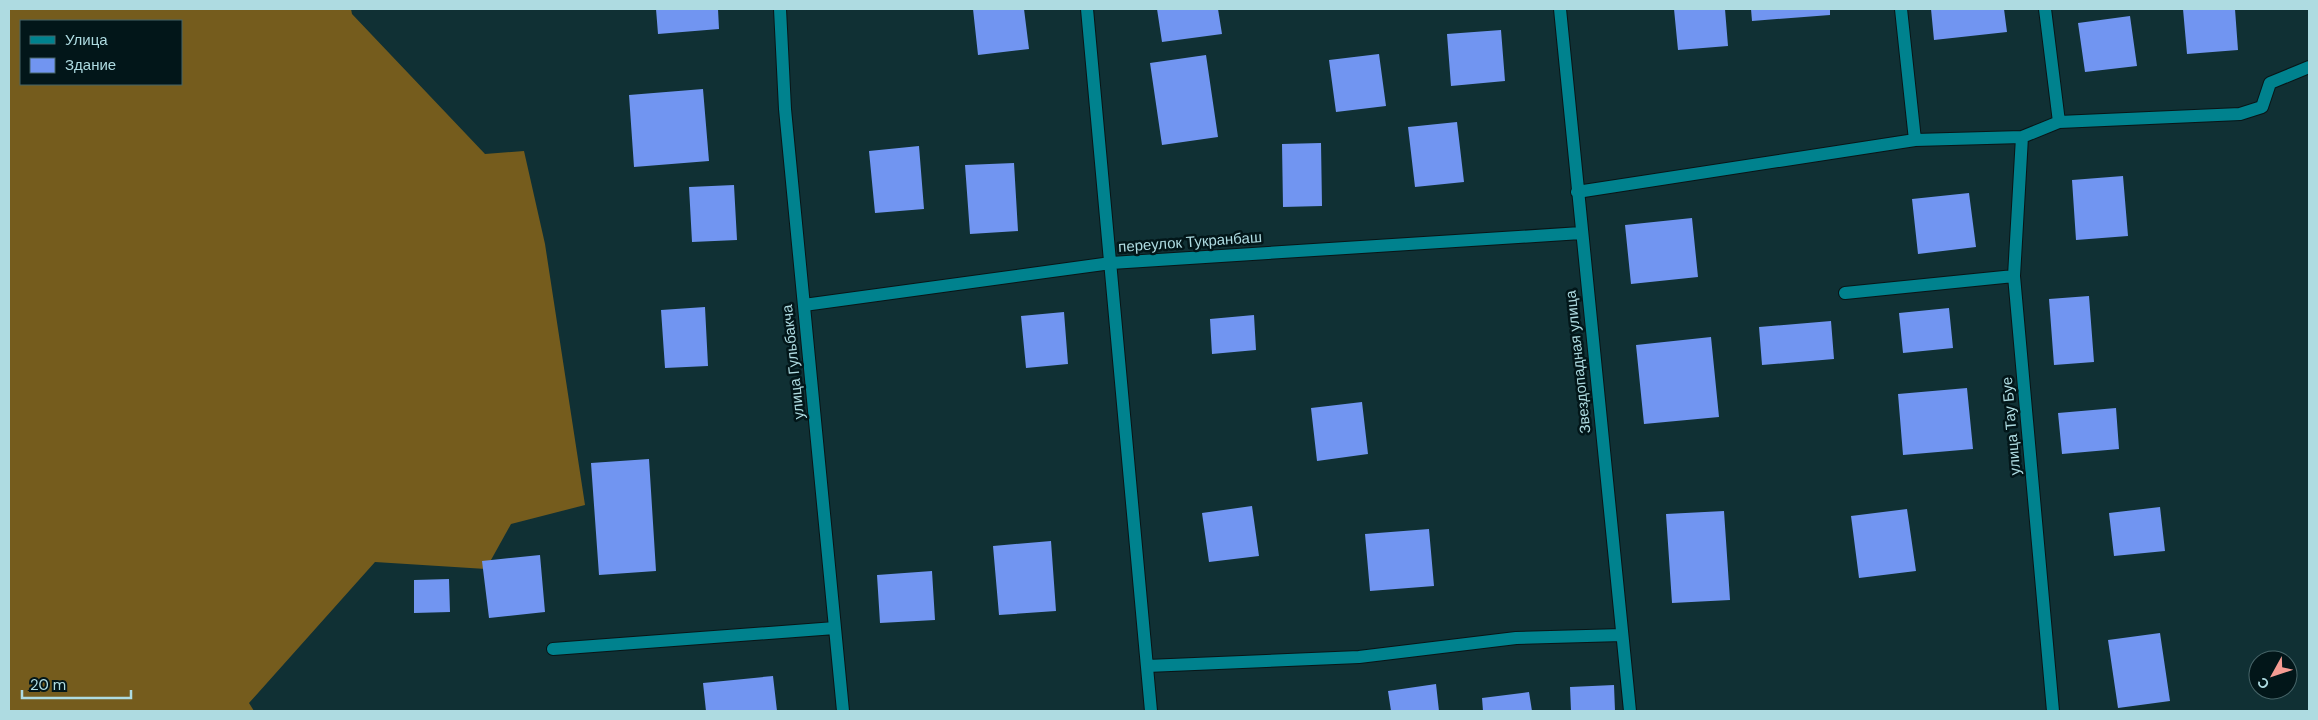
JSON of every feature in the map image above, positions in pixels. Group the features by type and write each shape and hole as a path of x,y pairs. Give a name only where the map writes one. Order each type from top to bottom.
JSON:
{"street":[{"name":"улица Гульбакча","path":"780,9 785,109 843,711"},
{"path":"1087,9 1151,711"},
{"name":"Звездопадная улица","path":"1560,9 1630,711"},
{"path":"1901,9 1915,140"},
{"path":"2046,9 2059,122"},
{"path":"1577,192 1915,140 2022,137 2059,122 2240,114 2262,107 2270,83 2309,67"},
{"name":"улица Тау Буе","path":"2022,137 2014,276 2053,711"},
{"name":"переулок Тукранбаш","path":"804,305 1111,263 1581,233"},
{"path":"1845,293 2014,276"},
{"path":"553,649 835,628"},
{"path":"1147,666 1358,657 1516,638 1622,634"}],"shaded area":[{"path":"9,9 351,9 352,14 485,154 524,151 545,244 585,505 511,524 486,569 375,562 249,703 254,711 9,711"}],"building":[{"path":"656,9 718,9 719,29 658,34"},
{"path":"973,9 1024,9 1029,49 978,55"},
{"path":"1157,9 1218,9 1222,34 1162,42"},
{"path":"1674,9 1725,9 1728,46 1678,50"},
{"path":"1751,9 1830,9 1830,15 1752,21"},
{"path":"1931,9 2004,9 2007,32 1934,40"},
{"path":"2183,9 2235,9 2238,50 2187,54"},
{"path":"2130,16 2137,66 2085,72 2078,23"},
{"path":"1501,30 1505,81 1451,86 1447,34"},
{"path":"1379,54 1386,106 1336,112 1329,60"},
{"path":"1206,55 1218,137 1162,145 1150,63"},
{"path":"703,89 709,161 634,167 629,95"},
{"path":"1457,122 1464,182 1415,187 1408,127"},
{"path":"1321,143 1322,206 1283,207 1282,144"},
{"path":"919,146 924,209 875,213 869,151"},
{"path":"1014,163 1018,231 970,234 965,165"},
{"path":"2123,176 2128,236 2076,240 2072,180"},
{"path":"734,185 737,240 692,242 689,187"},
{"path":"1969,193 1976,247 1918,254 1912,199"},
{"path":"1692,218 1698,277 1631,284 1625,225"},
{"path":"2089,296 2094,362 2054,365 2049,299"},
{"path":"705,307 708,366 665,368 661,310"},
{"path":"1949,308 1953,348 1903,353 1899,313"},
{"path":"1064,312 1068,364 1026,368 1021,316"},
{"path":"1254,315 1256,350 1212,354 1210,319"},
{"path":"1831,321 1834,359 1762,365 1759,327"},
{"path":"1711,337 1719,417 1644,424 1636,345"},
{"path":"1967,388 1973,449 1903,455 1898,394"},
{"path":"1362,402 1368,454 1317,461 1311,408"},
{"path":"2116,408 2119,449 2062,454 2058,413"},
{"path":"649,459 656,571 599,575 591,463"},
{"path":"1252,506 1259,556 1209,562 1202,513"},
{"path":"2160,507 2165,551 2114,556 2109,513"},
{"path":"1907,509 1916,571 1859,578 1851,516"},
{"path":"1724,511 1730,600 1672,603 1666,514"},
{"path":"1429,529 1434,586 1370,591 1365,534"},
{"path":"1051,541 1056,611 999,615 993,546"},
{"path":"540,555 545,612 489,618 482,561"},
{"path":"932,571 935,620 880,623 877,575"},
{"path":"449,579 450,612 414,613 414,580"},
{"path":"2160,633 2170,701 2118,708 2108,640"},
{"path":"773,676 777,711 706,711 703,683"},
{"path":"1436,684 1439,711 1391,711 1388,691"},
{"path":"1614,685 1615,711 1571,711 1570,687"},
{"path":"1529,692 1532,711 1483,711 1482,698"}]}
